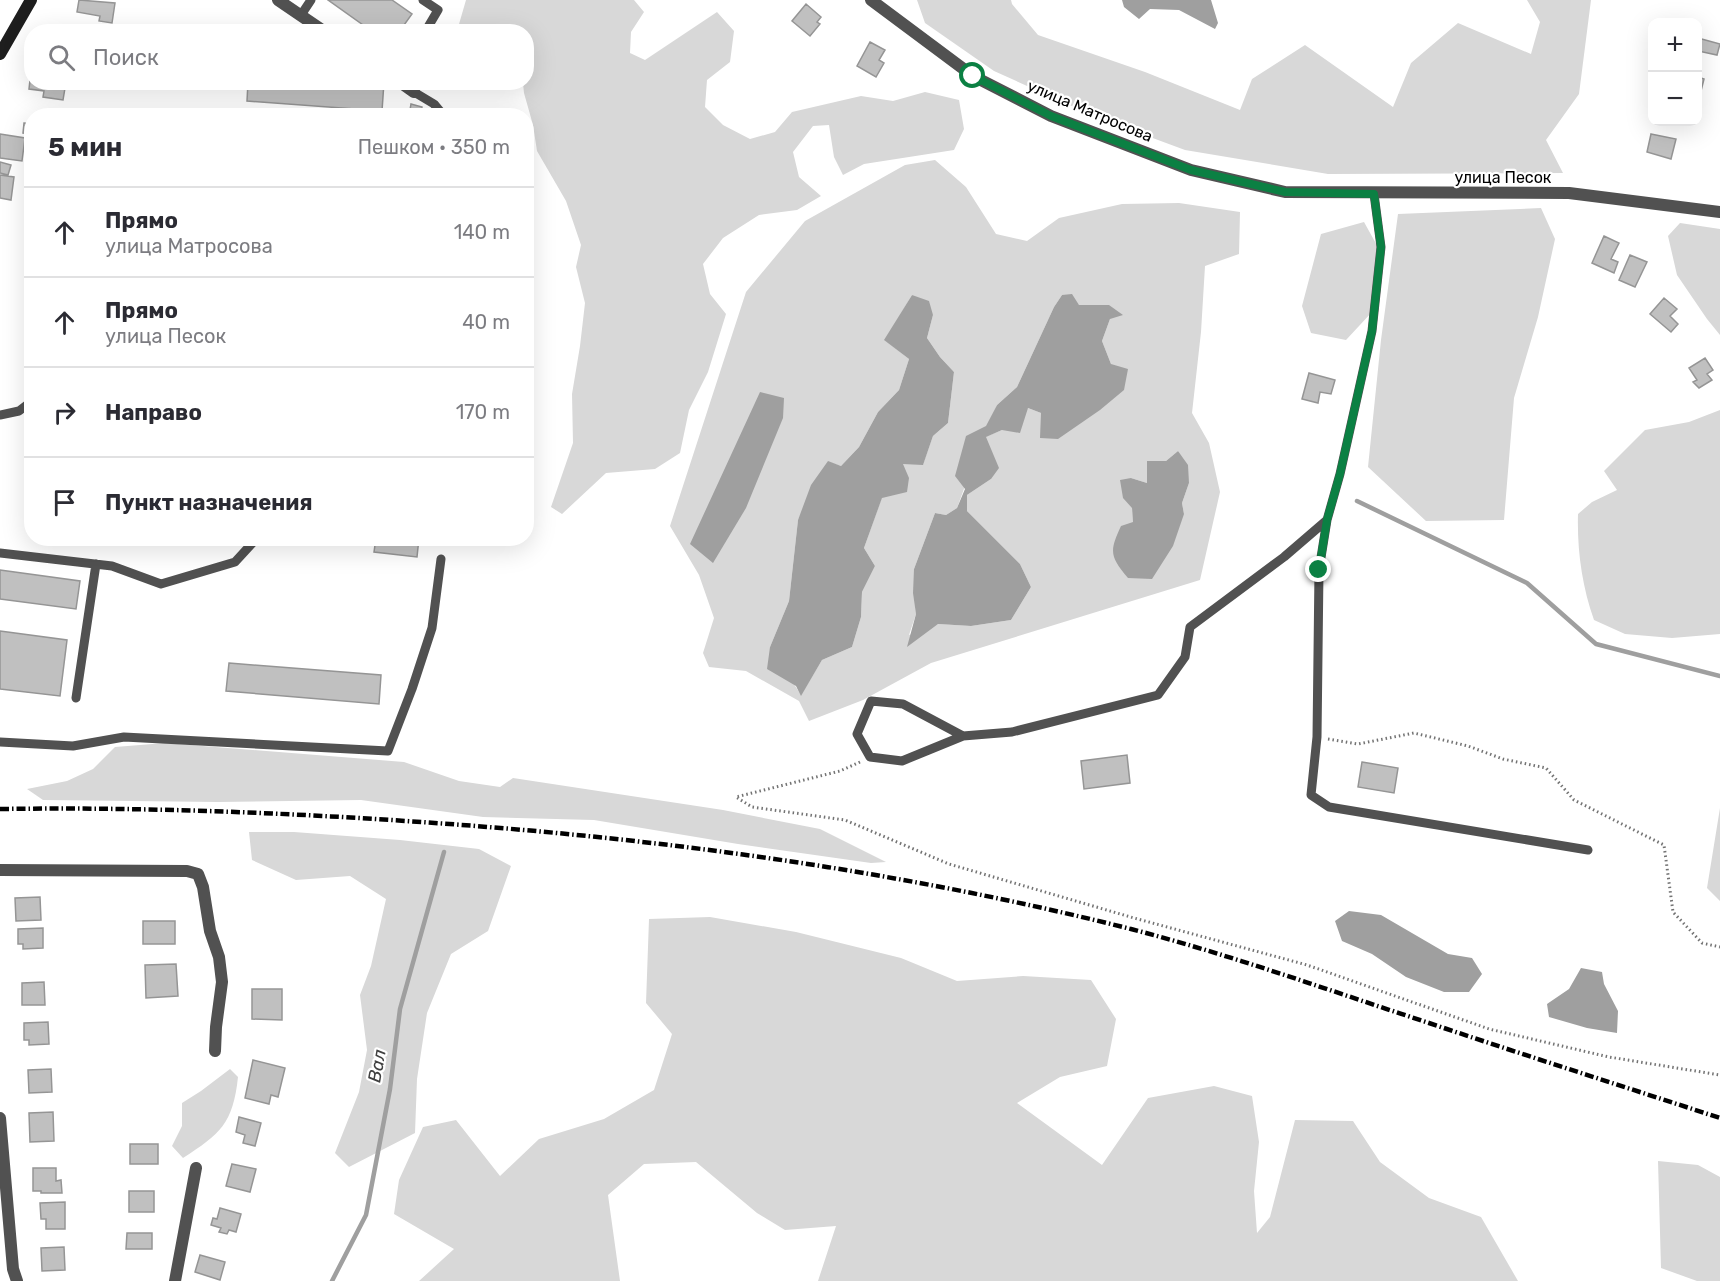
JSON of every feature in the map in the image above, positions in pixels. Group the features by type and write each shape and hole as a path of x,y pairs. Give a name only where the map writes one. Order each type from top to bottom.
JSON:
{"street":[{"path":"0,54 31,0"},
{"path":"278,0 314,24"},
{"name":"улица Матросова","path":"871,0 973,76 1051,116 1191,170 1285,192"},
{"name":"улица Песок","path":"1285,192 1569,193 1720,212"},
{"path":"0,870 187,871 198,874 203,887 210,931 219,957 222,982 215,1051"},
{"path":"0,1118 13,1269 17,1281"},
{"path":"175,1281 196,1168"}],"lane":[{"path":"301,15 311,0"},
{"path":"423,0 438,10 430,24"},
{"path":"414,92 437,108"},
{"path":"1374,194 1381,247 1372,331 1340,474 1327,520 1319,570 1317,737 1311,795 1329,807 1588,850"},
{"path":"0,415 19,411 24,407"},
{"path":"963,736 903,704 871,701 856,735 870,757 902,761 963,736 1012,732 1158,695 1185,657 1190,627 1284,556 1327,520"},
{"path":"0,553 112,566 161,584 235,562 250,546"},
{"path":"0,742 73,746 124,737 388,751 432,628 441,559"},
{"path":"76,698 96,564"}],"path":[{"path":"1317,737 1358,744 1414,733 1468,746 1503,759 1546,768 1574,800 1664,845 1673,912 1702,943 1720,947"},
{"path":"870,757 840,771 736,797 752,807 845,820 949,864 1307,965 1489,1029 1609,1057 1720,1075"}],"shaded area":[{"path":"466,0 634,0 644,12 631,32 630,53 645,60 717,12 734,31 730,62 707,80 705,107 723,125 750,139 775,132 792,112 861,96 893,101 925,92 959,100 964,129 954,150 864,164 843,175 834,157 829,125 813,126 793,152 799,177 821,196 797,210 759,215 723,238 703,264 710,294 726,314 708,372 689,410 680,453 655,469 606,473 562,514 551,507 573,443 572,394 585,303 576,267 581,245 566,201 537,151 534,108 528,108 524,93 524,90 534,90 534,24 459,24"},
{"path":"917,0 1011,0 1038,35 1145,72 1240,110 1252,79 1305,45 1393,107 1411,63 1458,23 1531,54 1540,22 1527,0 1591,0 1579,94 1546,140 1563,173 1328,174 1185,150 1096,117 994,71 925,23"},
{"path":"1122,0 1211,0 1218,23 1215,29 1179,10 1150,9 1139,19 1124,7"},
{"path":"935,160 966,187 996,234 1027,241 1059,218 1122,204 1179,203 1240,212 1239,254 1205,266 1201,332 1192,413 1209,443 1220,492 1200,580 931,663 863,700 809,721 799,701 746,671 709,667 703,653 714,618 699,575 670,526 746,292 805,221 905,165","holes":["912,295 933,315 927,338 954,372 948,423 933,436 923,464 903,464 882,497 864,548 875,566 862,592 861,617 852,647 822,660 801,695 770,647 789,601 798,520 828,462 841,466 859,447 878,412 899,390 909,359 885,340","1062,295 1079,305 1109,305 1110,319 1102,341 1111,364 1041,413 1028,408 1002,430 985,437 991,479 967,495 967,511 1020,564 1031,587 1011,620 971,626 938,624 909,635 916,614 914,569 935,513 946,515 957,508 997,405 1017,387 1054,307","1178,451 1189,483 1182,503 1184,514 1133,522 1131,478 1147,483 1152,462 1166,461"]},
{"path":"1541,208 1555,239 1538,317 1514,398 1504,520 1426,521 1368,467 1381,340 1398,214"},
{"path":"1364,222 1379,249 1372,312 1346,340 1311,333 1302,306 1321,234"},
{"path":"1680,223 1720,229 1720,335 1677,275 1668,236"},
{"path":"1072,294 1079,305 1109,305 1123,315 1110,319 1102,341 1111,364 1128,369 1124,390 1058,439 1040,438 1041,413 1028,408 1020,433 1002,430 986,437 999,468 991,479 967,495 967,511 1020,564 1031,587 1011,620 971,626 938,624 907,647 916,614 913,593 914,569 935,513 946,515 957,508 965,489 955,476 966,436 986,426 997,405 1017,387 1054,307 1062,295"},
{"path":"912,295 929,301 933,315 927,338 954,372 948,423 933,436 923,465 903,464 909,478 907,492 882,498 864,548 875,566 862,592 861,617 852,647 822,660 801,696 796,686 767,669 770,647 789,601 798,520 811,485 828,461 841,466 859,447 878,412 899,390 909,359 884,340"},
{"path":"760,392 784,398 783,418 746,508 713,563 690,544"},
{"path":"1720,410 1720,634 1672,638 1625,634 1594,620 1581,568 1578,514 1592,502 1617,490 1604,471 1645,430 1689,422"},
{"path":"1178,451 1188,465 1189,483 1182,503 1184,514 1173,546 1152,579 1128,578 1113,553 1114,542 1121,526 1133,522 1132,508 1123,498 1120,480 1131,478 1147,483 1147,461 1166,461"},
{"path":"165,743 404,762 459,781 500,787 513,778 723,810 820,829 886,862 871,863 738,844 594,820 483,817 361,800 218,802 43,800 27,789 67,781 93,769 115,747"},
{"path":"1720,808 1720,901 1707,888"},
{"path":"249,832 294,832 479,849 511,866 488,931 451,954 427,1013 417,1079 415,1133 349,1167 335,1153 359,1092 367,1050 360,995 371,966 386,899 350,876 296,880 252,860"},
{"path":"1349,911 1381,915 1448,954 1472,958 1482,974 1469,992 1444,992 1406,977 1372,954 1342,941 1335,921"},
{"path":"710,917 796,932 901,958 957,981 1023,976 1091,980 1116,1019 1107,1066 1060,1077 1017,1103 1102,1165 1148,1098 1214,1086 1252,1096 1259,1142 1254,1191 1257,1233 1270,1217 1295,1120 1353,1121 1380,1162 1429,1198 1481,1217 1518,1281 818,1281 836,1226 785,1230 757,1213 696,1162 644,1164 608,1195 620,1281 419,1281 454,1249 394,1214 399,1180 423,1127 456,1120 500,1176 539,1139 604,1119 654,1090 672,1034 646,1003 649,919"},
{"path":"1581,968 1602,972 1604,984 1618,1011 1617,1033 1587,1028 1549,1017 1547,1004 1569,989"},
{"path":"230,1069 238,1077 236,1093 228,1117 215,1134 183,1158 172,1146 182,1126 182,1103"},
{"path":"1658,1161 1698,1165 1720,1177 1720,1281 1697,1281 1661,1268"}],"building":[{"path":"79,0 115,3 112,23 99,21 100,16 77,12"},
{"path":"328,0 392,0 412,14 405,24 362,24"},
{"path":"806,4 821,17 817,22 820,24 810,36 792,21"},
{"path":"1702,39 1720,44 1717,55 1702,52"},
{"path":"870,42 885,50 879,60 884,63 876,77 857,66"},
{"path":"36,90 65,90 63,100 43,97 44,91"},
{"path":"248,90 383,90 382,108 342,108 247,101"},
{"path":"411,104 422,107 422,108 410,108"},
{"path":"0,134 24,138 22,161 0,158"},
{"path":"1651,134 1676,139 1671,159 1647,152"},
{"path":"0,162 11,165 8,175 0,173"},
{"path":"0,175 14,177 11,200 0,198"},
{"path":"1604,236 1619,243 1611,259 1618,262 1614,273 1592,263"},
{"path":"1630,255 1647,262 1635,287 1619,280"},
{"path":"1664,298 1677,309 1670,316 1678,324 1671,332 1650,314"},
{"path":"1705,358 1713,370 1707,374 1712,380 1699,388 1693,382 1697,380 1689,368"},
{"path":"1309,373 1335,380 1331,394 1320,392 1318,403 1302,399"},
{"path":"375,546 418,546 417,557 374,552"},
{"path":"0,570 80,581 76,609 0,599"},
{"path":"0,631 67,640 60,696 0,689"},
{"path":"229,663 381,675 379,704 226,691"},
{"path":"1127,755 1130,783 1084,789 1081,761"},
{"path":"1362,762 1398,768 1394,793 1358,787"},
{"path":"40,897 41,920 16,921 15,898"},
{"path":"143,921 175,921 175,944 143,944"},
{"path":"43,928 43,948 23,949 23,944 18,944 18,929"},
{"path":"176,964 178,996 146,998 145,965"},
{"path":"44,982 45,1005 22,1005 22,983"},
{"path":"252,989 282,989 282,1020 252,1019"},
{"path":"48,1022 49,1044 29,1045 29,1040 24,1040 24,1023"},
{"path":"253,1060 285,1068 278,1097 271,1095 269,1104 245,1098"},
{"path":"51,1069 52,1092 29,1093 28,1070"},
{"path":"53,1112 54,1141 30,1142 29,1113"},
{"path":"239,1117 261,1123 255,1146 243,1143 245,1135 236,1132"},
{"path":"130,1144 158,1144 158,1164 130,1164"},
{"path":"232,1164 256,1169 250,1192 226,1186"},
{"path":"33,1168 56,1168 56,1181 61,1180 62,1193 33,1191"},
{"path":"129,1191 154,1191 154,1212 129,1212"},
{"path":"65,1202 65,1229 46,1229 46,1219 41,1219 40,1203"},
{"path":"220,1208 241,1214 236,1232 229,1230 227,1234 219,1232 221,1228 211,1225 213,1218 217,1219"},
{"path":"127,1233 152,1233 152,1249 126,1249"},
{"path":"64,1247 65,1270 42,1271 41,1248"},
{"path":"200,1255 225,1262 220,1280 195,1272"}],"waterway":[{"path":"1357,501 1527,583 1596,644 1720,676"},
{"name":"Вал","path":"332,1281 366,1215 390,1089 400,1009 444,852"}],"railway":[{"path":"0,809 254,813 498,828 589,836 771,858 952,889 1131,929 1206,950 1720,1118"}],"route":[{"path":"973,76 1051,116 1191,170 1285,192 1374,194 1381,247 1372,331 1340,474 1327,520 1319,570"}]}
